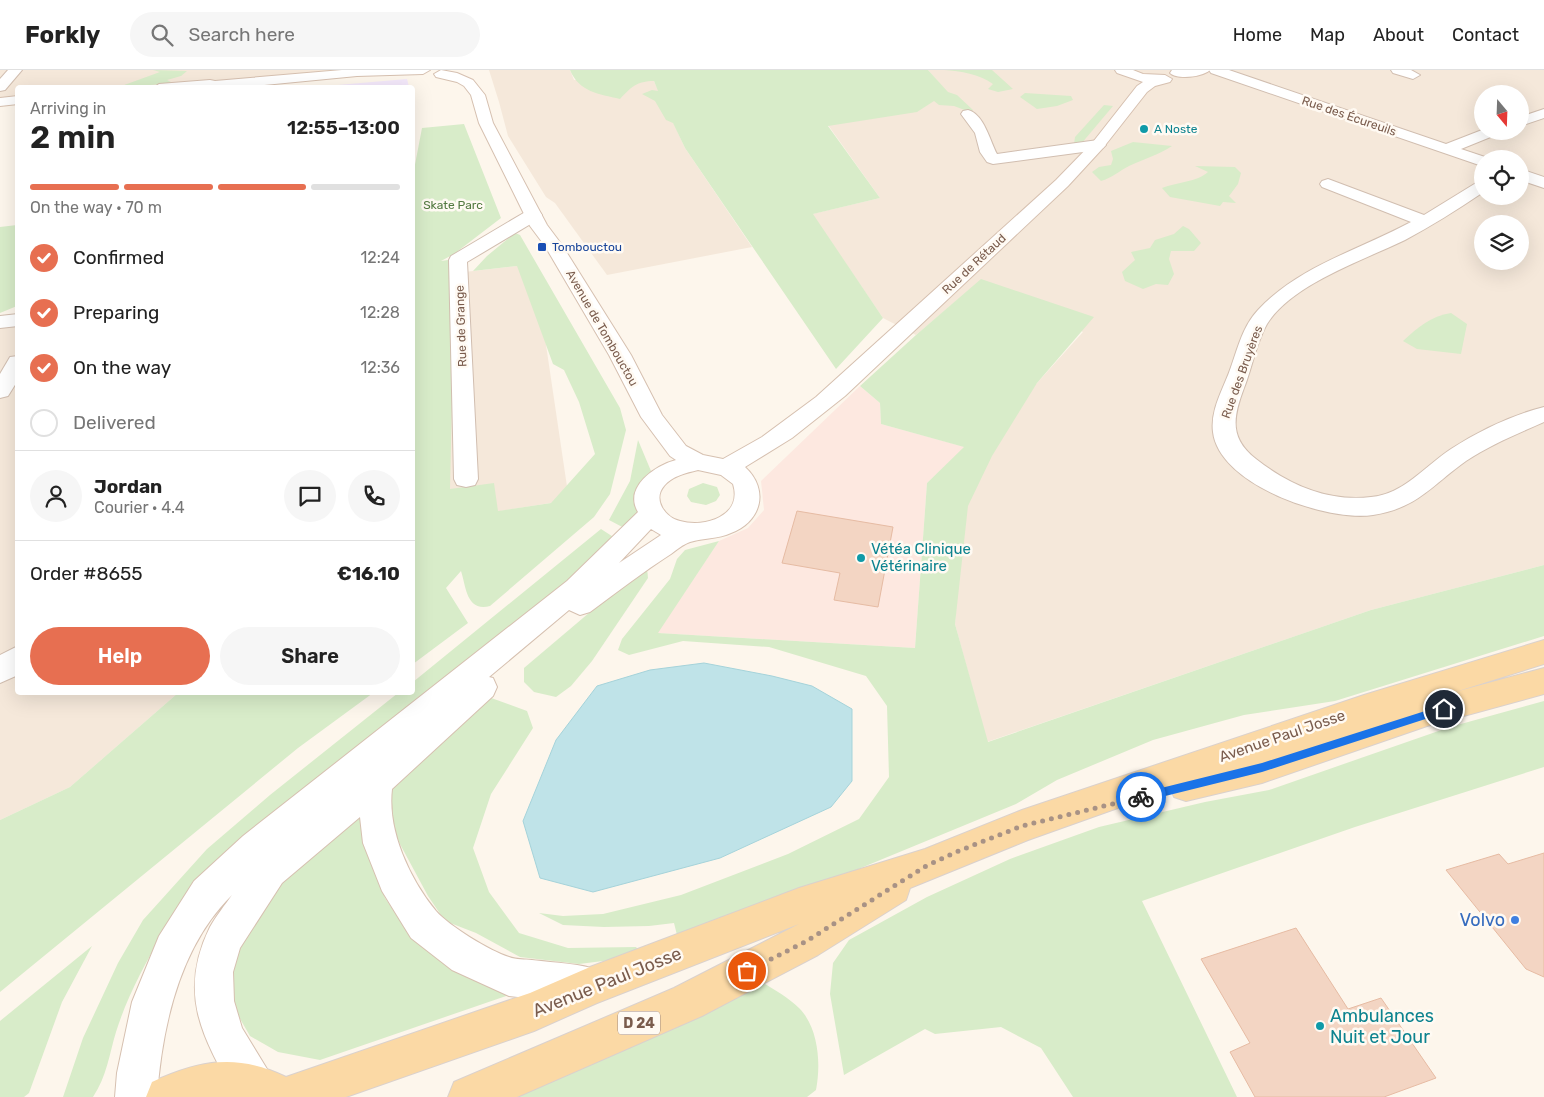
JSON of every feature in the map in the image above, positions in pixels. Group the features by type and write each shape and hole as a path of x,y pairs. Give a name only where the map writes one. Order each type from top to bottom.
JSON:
{"main road":[{"name":"Avenue Paul Josse","path":"273,1093 534,1011 590,986 799,906 926,866 1022,826 1364,708 1544,652"},
{"name":"Avenue Paul Josse","path":"1022,826 1262,768 1427,713 1544,681"},
{"name":"Avenue Paul Josse","path":"469,1097 688,1002 805,942 926,866"},
{"path":"167,1097 207,1084 233,1082 273,1093"}],"street":[{"path":"0,87 15,70"},
{"path":"214,85 262,80 307,79 378,70"},
{"name":"Avenue de Tombouctou","path":"359,73 422,70 457,76 472,85 483,107 486,123 533,215 620,355 652,417 678,451 698,462"},
{"path":"441,74 465,70"},
{"name":"Avenue de Tombouctou","path":"465,70 477,77 485,86 483,107"},
{"path":"1128,73 1162,79 1173,76 1177,72 1203,70"},
{"name":"Rue des Écureuils","path":"1216,70 1474,158"},
{"path":"1398,70 1413,75"},
{"path":"1128,73 1136,82 1134,98"},
{"name":"Rue de Rétaud","path":"747,486 803,421 1062,183 1098,145 1134,98 1147,85 1162,79"},
{"path":"206,85 222,84"},
{"path":"0,102 15,100"},
{"path":"1529,119 1544,113"},
{"path":"968,114 982,133 988,152 993,159 1098,145"},
{"path":"1446,149 1474,138"},
{"path":"1529,177 1544,183"},
{"path":"1328,184 1424,221"},
{"name":"Rue des Bruyères","path":"1474,191 1398,236 1309,278 1290,290 1263,316 1254,332 1224,417 1224,432 1229,446 1237,457 1266,480 1312,500 1335,505 1370,506 1390,502 1407,495 1458,456 1502,432 1544,414"},
{"name":"Rue de Grange","path":"466,480 458,260 533,215"},
{"path":"0,322 15,320"},
{"path":"0,391 15,367"},
{"name":"Avenue de Tombouctou","path":"652,417 652,439 659,475"},
{"name":"Rue de Rétaud","path":"726,467 756,451 803,421"},
{"path":"698,462 726,467 740,476 747,486 748,497 745,508 736,519 723,527 707,532 686,532 666,526 650,514 646,502 647,490 659,475 681,464 698,462"},
{"path":"136,1097 138,1072 152,1002 172,949 207,894 255,848 577,588 650,514"},
{"path":"273,1093 225,1037 214,1001 214,972 224,939 269,871 376,782 574,608 652,553 686,532"},
{"path":"0,671 15,660"},
{"path":"376,782 374,797 380,843 395,879 424,925 465,957 509,977 590,986"}],"shaded area":[{"path":"0,70 368,70 177,85 15,85 15,98 0,100"},
{"path":"489,70 570,70 574,80 651,75 685,148 752,247 607,275 555,203 546,197 508,136"},
{"path":"928,70 1544,70 1544,565 1371,610 987,742 955,624 965,475 1037,383 1083,332 981,280 916,335 883,318 812,214 880,198 828,125 947,92"},
{"path":"407,79 408,85 338,85"},
{"path":"534,264 569,500 415,525 415,278"},
{"path":"15,324 15,695 176,695 70,787 0,820 0,326"},
{"path":"860,386 880,403 881,424 965,447 927,483 915,648 657,633 719,541 748,528 764,510 761,481"}],"green space":[{"path":"153,70 187,71 181,76 167,80 173,83 124,85 160,72"},
{"path":"570,70 928,70 948,92 957,95 973,110 970,112 954,106 939,105 934,101 917,112 828,126 880,198 813,214 883,318 836,369 685,148 673,123 666,120 655,101 642,94 652,90 658,91 654,81 643,82 635,86 620,99 584,88"},
{"path":"944,70 992,70 1013,89 998,92 988,89 993,84 976,75"},
{"path":"1025,93 1071,96 1073,100 1057,106 1037,109 1020,97"},
{"path":"1104,105 1113,106 1081,144 1074,144 1075,137"},
{"name":"Skate Parc","path":"464,124 501,218 454,254 441,261 455,259 450,489 494,483 498,511 551,503 595,454 579,402 564,370 553,364 517,266 473,271 487,256 515,233 520,235 620,408 626,430 610,494 594,517 490,606 482,607 472,602 468,596 461,571 446,588 468,623 415,663 415,165 422,128"},
{"path":"1133,142 1172,146 1101,181 1092,172 1099,167 1111,165 1113,159 1111,151"},
{"path":"1195,166 1235,167 1241,173 1238,184 1229,196 1236,203 1223,202 1220,206 1170,197 1162,188 1193,180 1208,172"},
{"path":"15,225 15,307 0,313 0,227"},
{"path":"1183,226 1189,229 1201,243 1194,251 1171,251 1169,259 1174,274 1168,285 1156,284 1143,289 1125,281 1122,272 1135,260 1131,252 1150,248 1155,240 1174,234"},
{"path":"981,279 1094,317 1037,383 992,456 968,506 955,624 988,742 1371,610 1544,565 1544,636 1335,701 1244,715 1153,740 1057,780 1016,804 679,943 674,923 649,926 604,927 563,925 539,913 563,916 603,914 681,895 788,854 859,819 889,777 887,706 866,676 769,647 683,641 629,655 618,650 622,639 670,579 677,559 685,550 719,541 658,633 915,648 927,483 964,447 881,424 880,403 860,386"},
{"path":"1451,313 1467,324 1461,354 1417,349 1403,341 1419,327 1431,320"},
{"path":"638,440 651,471 646,481 641,509 628,530 609,520 630,481"},
{"path":"703,483 717,487 720,495 716,501 706,505 691,502 687,496 689,489"},
{"path":"601,529 618,540 162,934 125,1006 105,1073 98,1089 93,1097 63,1097 83,1038 118,963 143,920 207,849 270,795 395,695 415,695 415,680"},
{"path":"647,568 648,578 592,661 571,686 556,697 534,692 524,682 524,668 609,596"},
{"path":"176,695 370,695 298,748 0,992 0,820 70,787"},
{"path":"483,695 527,711 533,728 491,794 473,848 489,892 519,933 568,948 636,947 641,953 627,958 579,964 520,957 476,933 445,921 428,896 394,833 390,783"},
{"path":"1544,701 1544,767 1355,827 1142,901 1237,1097 1073,1097 1041,1048 1001,1027 935,1034 925,1029 844,1075 830,994 833,963 849,940 927,897 1010,859 1099,827 1205,802 1269,790 1450,727"},
{"path":"368,804 370,855 385,898 410,935 509,995 320,1060 278,1052 250,1036 235,1010 231,982 238,939 260,902"},
{"path":"92,946 62,1002 29,1093 24,1097 0,1097 0,1021"},
{"path":"760,981 795,1004 806,1016 811,1026 817,1047 818,1080 816,1090 807,1097 503,1097"}],"water":[{"path":"704,663 812,686 852,709 852,781 831,807 720,858 593,892 540,878 523,821 556,740 597,686 650,670"}],"building":[{"name":"Vétéa Clinique Vétérinaire","path":"797,511 893,527 878,607 834,600 840,573 782,563"},
{"name":"Volvo","path":"1544,853 1544,977 1526,969 1446,870 1499,854 1508,864"},
{"name":"Ambulances Nuit et Jour","path":"1296,928 1348,1009 1381,998 1436,1078 1384,1097 1255,1097 1230,1052 1250,1043 1201,959"}],"way so far":[{"path":"747,971 805,942 926,866 956,852 1022,826 1141,797"}],"place":[{"name":"A Noste","path":"1144,129"},
{"name":"Tombouctou","path":"542,247"},
{"name":"Vétéa Clinique Vétérinaire","path":"861,558"},
{"name":"Volvo","path":"1515,920"},
{"name":"Ambulances Nuit et Jour","path":"1320,1026"}],"route":[{"path":"1141,797 1262,768 1444,709"}]}
